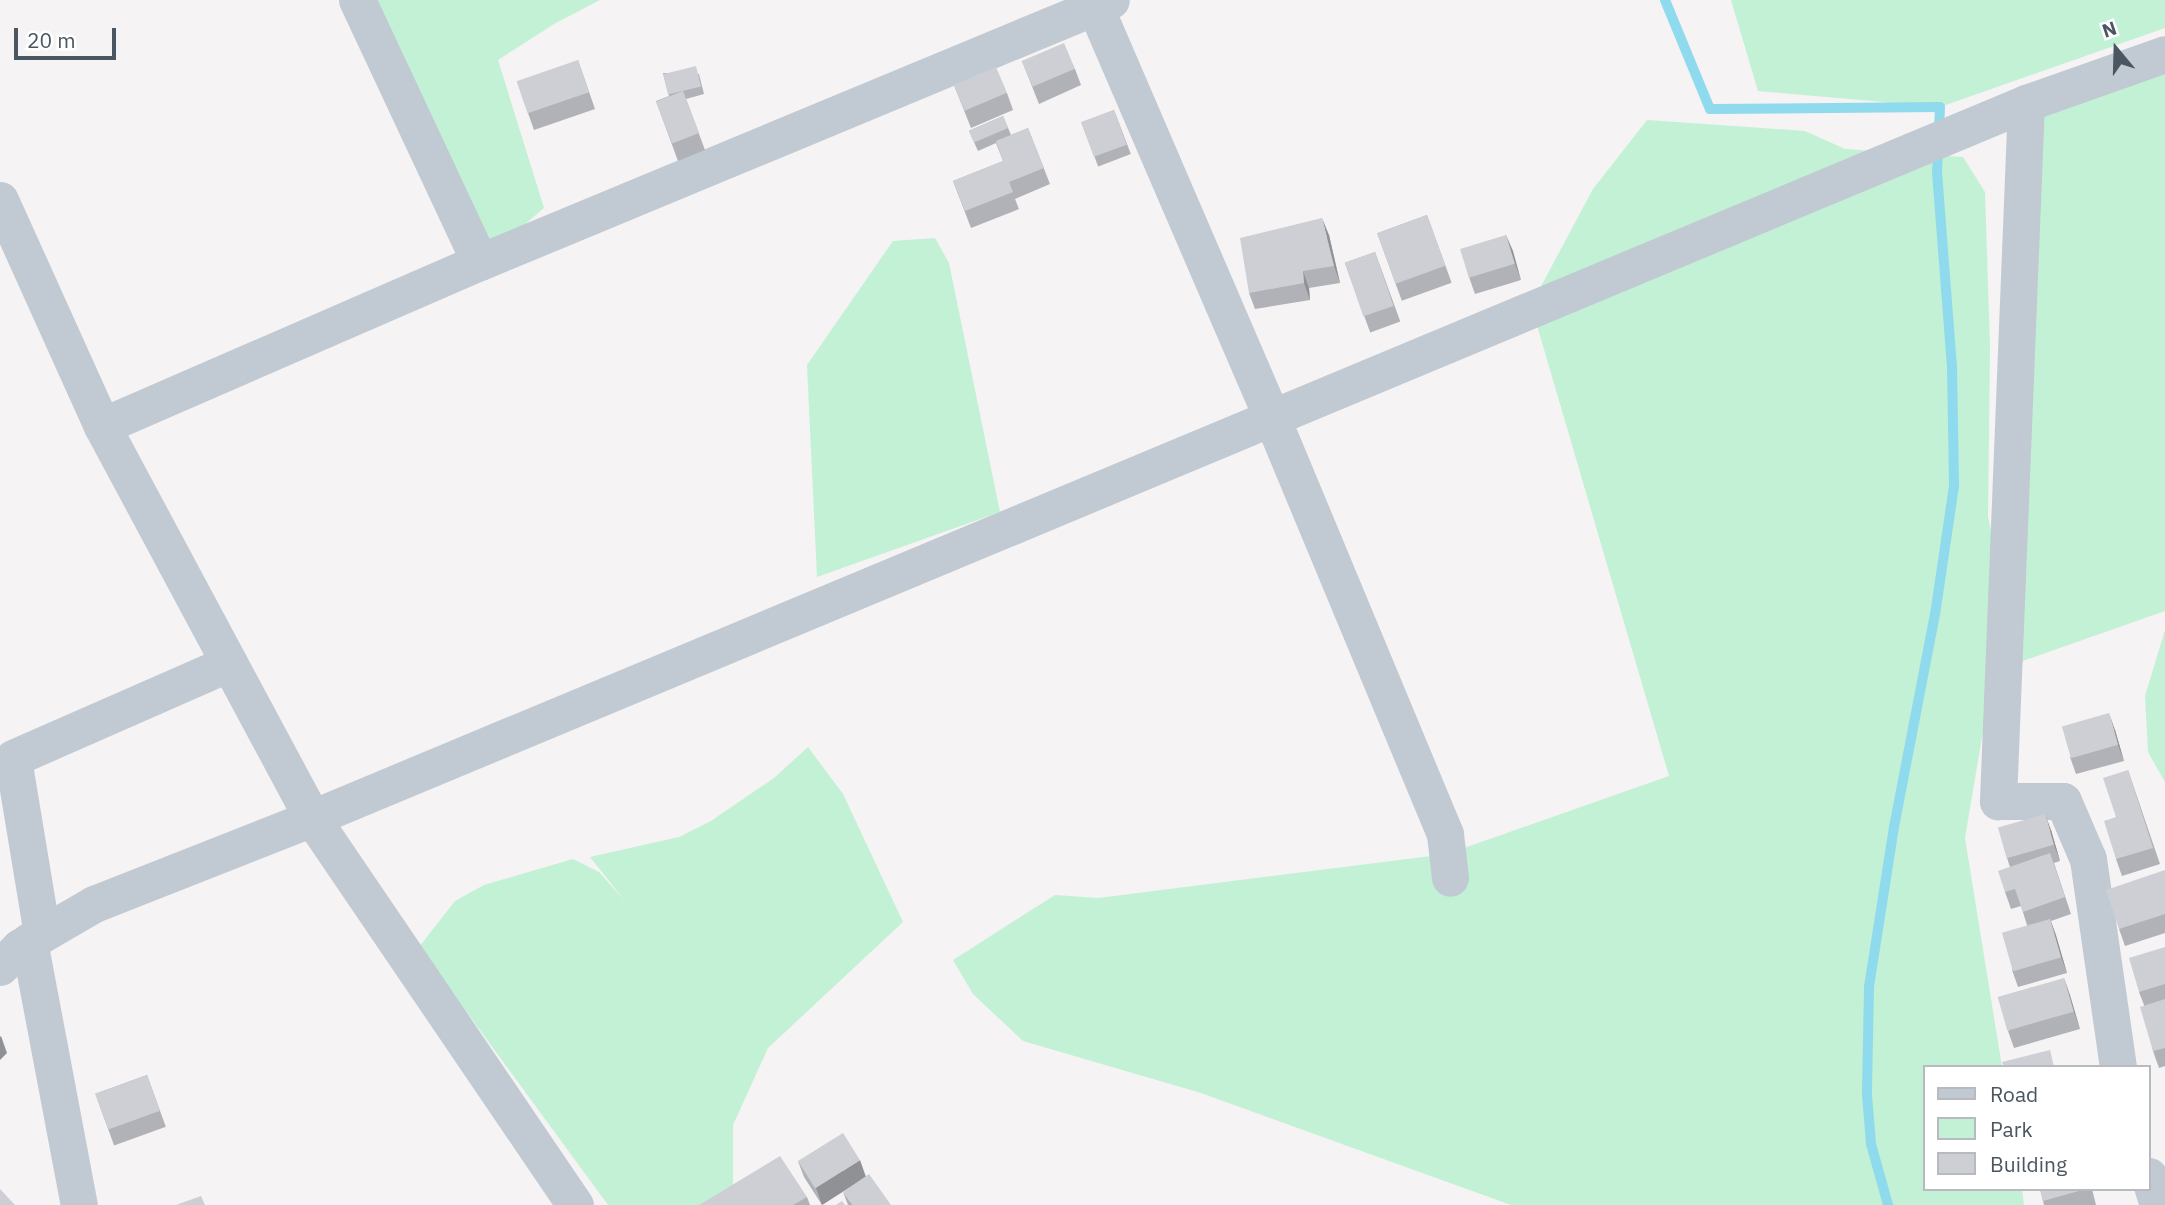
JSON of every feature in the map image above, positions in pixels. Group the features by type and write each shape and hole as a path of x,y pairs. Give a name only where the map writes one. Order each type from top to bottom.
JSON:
{"street":[{"path":"356,0 480,262"},
{"path":"102,426 480,262 1099,2 1445,834 1450,878"},
{"path":"0,967 36,937 94,904 312,818 2025,103 2165,54"},
{"path":"2025,103 1998,801 2063,801 2088,859 2119,1065"},
{"path":"0,200 102,426 312,818 575,1205"},
{"path":"79,1205 36,937 13,758 229,663"},
{"path":"2151,1182 2158,1205"}],"green space":[{"path":"357,0 600,0 554,24 498,60 544,208 480,262"},
{"path":"1731,0 2165,0 2165,28 1940,107 1758,91"},
{"path":"2165,54 2165,611 2003,668 2005,601 1965,838 2002,1065 1924,1065 1924,1191 2022,1191 2024,1205 1511,1205 1201,1093 1023,1041 973,994 953,960 1055,895 1098,898 1447,854 1669,776 1531,305 1593,189 1647,120 1805,131 1845,149 1963,157 1985,192 1990,347 1988,517 2005,590 2026,103"},
{"path":"935,238 949,263 1000,512 817,577 807,365 893,241"},
{"path":"2165,630 2165,782 2148,752 2145,696"},
{"path":"808,747 843,794 903,922 768,1048 733,1125 733,1199 724,1205 608,1205 419,947 455,901 484,885 573,859 599,872 625,901 590,857 679,837 711,821 774,778"}],"building":[{"path":"1064,43 1075,69 1033,87 1022,61"},
{"path":"578,60 589,92 528,113 517,81"},
{"path":"696,66 701,86 668,95 663,74"},
{"path":"996,67 1007,93 965,111 954,85"},
{"path":"683,91 699,133 672,143 656,101"},
{"path":"1114,110 1127,145 1094,157 1081,122"},
{"path":"1003,116 1008,128 974,142 969,130"},
{"path":"1028,128 1044,168 1009,182 1013,192 965,211 953,181 1003,161 996,141"},
{"path":"1427,215 1445,266 1396,284 1377,233"},
{"path":"1322,218 1334,266 1303,271 1304,283 1249,293 1240,238"},
{"path":"1506,235 1515,264 1469,278 1460,249"},
{"path":"1375,252 1394,306 1363,316 1345,262"},
{"path":"2109,713 2118,745 2071,758 2062,727"},
{"path":"2128,770 2153,848 2116,859 2104,821 2116,817 2103,778"},
{"path":"2045,814 2054,845 2007,858 1998,828"},
{"path":"2050,853 2065,897 2023,912 2015,889 2005,892 1998,871"},
{"path":"2165,870 2165,914 2119,929 2106,890"},
{"path":"2050,919 2061,957 2013,971 2002,933"},
{"path":"2165,947 2165,984 2139,992 2129,958"},
{"path":"2064,978 2074,1012 2007,1031 1998,997"},
{"path":"2165,999 2165,1048 2153,1051 2140,1007"},
{"path":"2050,1050 2054,1065 2003,1065 2002,1062"},
{"path":"147,1075 160,1111 108,1130 95,1094"},
{"path":"843,1133 860,1160 815,1188 798,1161"},
{"path":"780,1156 807,1197 793,1205 699,1205"},
{"path":"869,1174 891,1205 853,1205 843,1192"},
{"path":"0,1189 15,1205 0,1205"},
{"path":"2040,1191 2079,1191 2043,1201"},
{"path":"201,1196 205,1205 176,1205"}],"waterway":[{"path":"1665,0 1710,109 1940,107 1937,172 1952,367 1954,486 1935,614 1894,827 1869,987 1867,1095 1871,1144 1888,1205"}]}
